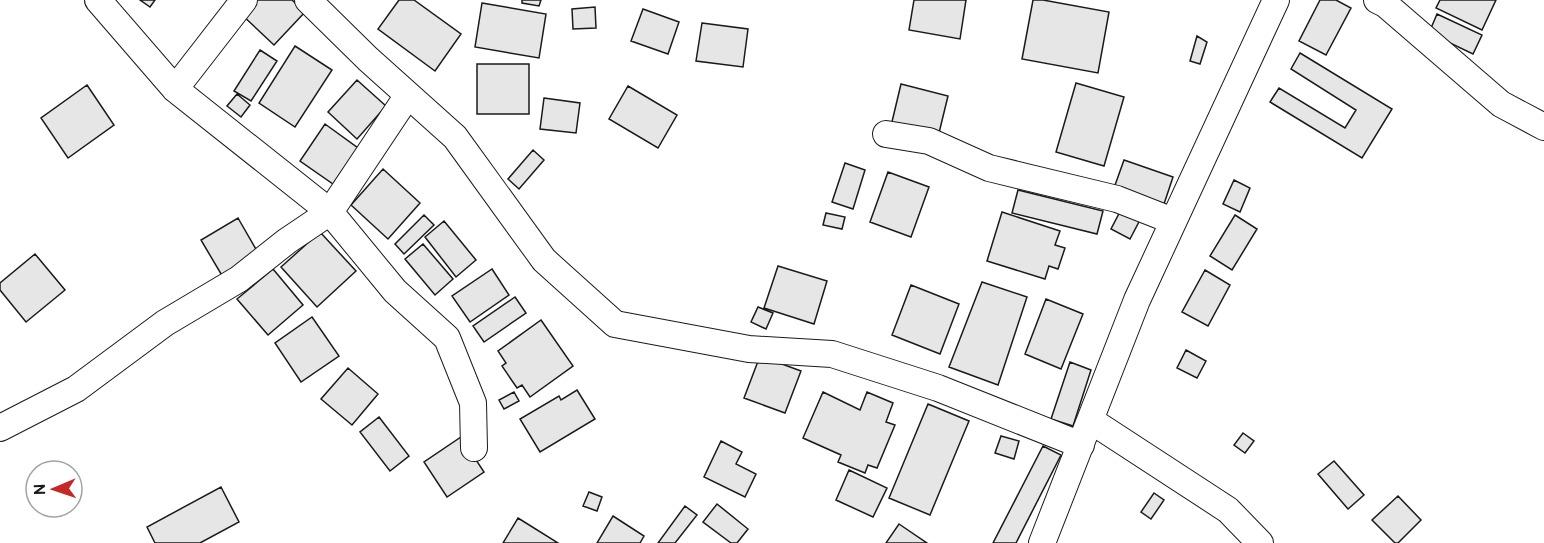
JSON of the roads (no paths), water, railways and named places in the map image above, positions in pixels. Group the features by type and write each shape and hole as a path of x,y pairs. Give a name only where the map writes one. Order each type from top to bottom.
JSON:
{"street":[{"path":"98,0 175,90 330,212 396,291 447,338 473,403 474,448"},
{"path":"175,90 244,0"},
{"path":"309,0 455,137 544,260 615,324 749,349 832,354 938,388 1081,445"},
{"path":"1042,543 1137,300 1276,0"},
{"path":"1377,0 1385,4 1502,104 1544,127"},
{"path":"0,428 76,389 165,323 239,279 330,212 408,94"},
{"path":"886,134 929,141 989,168 1117,198 1173,221"},
{"path":"1090,420 1228,510 1260,543"}]}
